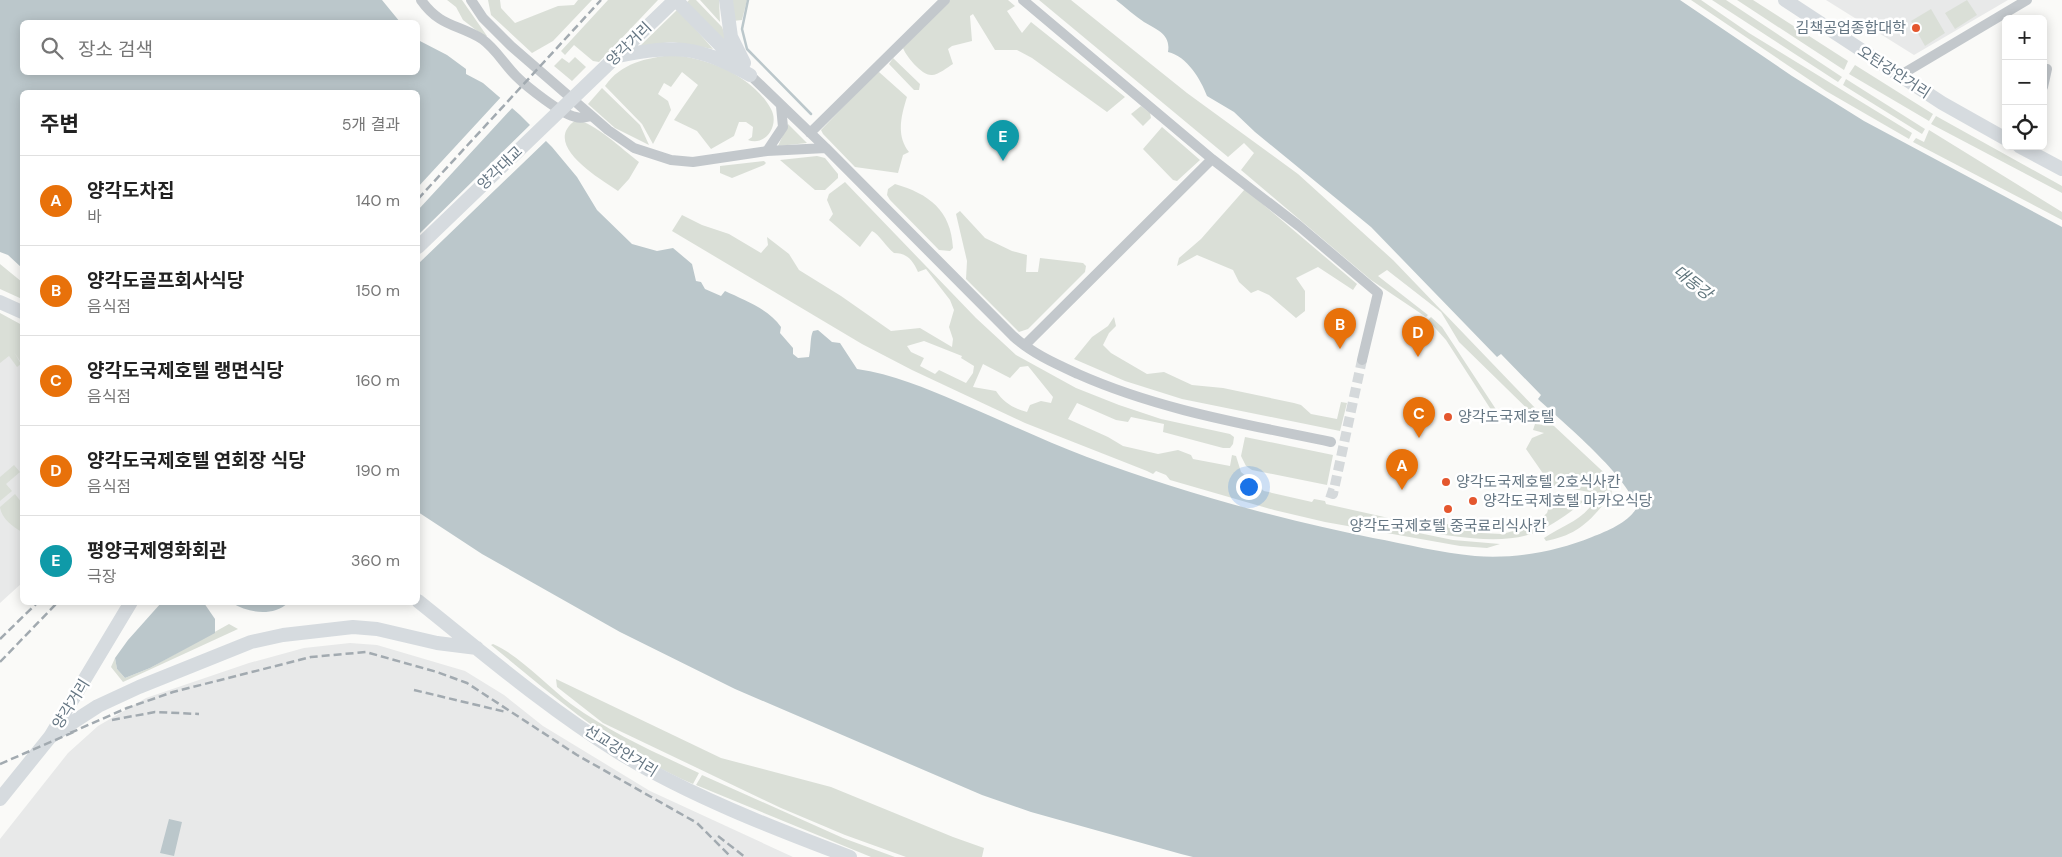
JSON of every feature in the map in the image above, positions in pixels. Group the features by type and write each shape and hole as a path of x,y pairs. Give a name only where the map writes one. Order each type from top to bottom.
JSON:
{"main road":[{"name":"양각거리","path":"584,89 676,0"},
{"path":"676,0 750,75"},
{"path":"726,0 726,15 731,37 750,75"},
{"name":"오탄강안거리","path":"1785,0 1899,76 2002,137"},
{"path":"617,56 672,48 691,50 719,58 750,75"},
{"name":"양각대교","path":"420,245 584,89"},
{"path":"2029,150 2062,169"},
{"path":"0,302 20,311"},
{"name":"선교강안거리","path":"420,603 554,708 646,768 683,788 850,857"},
{"name":"양각거리","path":"0,799 50,737 129,605"},
{"path":"50,737 98,706 139,687 251,642 283,635 361,627 377,628 437,643 477,648"},
{"path":"75,698 88,705 98,706"}],"street":[{"path":"422,0 428,10 447,25 480,38 490,46 516,76 568,115 583,118 591,116"},
{"path":"471,0 484,18 511,46 591,116 634,148 671,160 692,162 767,151 826,148"},
{"path":"810,133 945,0"},
{"path":"1023,0 1212,159 1299,226 1378,293 1362,360"},
{"path":"1899,76 2027,0"},
{"path":"750,75 1025,346 1055,363 1096,382 1155,403 1213,418 1330,442"},
{"path":"767,151 783,127 781,106"},
{"path":"1025,346 1212,159"}],"shaded area":[{"path":"447,0 462,0 487,36 485,37 463,20 456,7"},
{"path":"488,0 500,0 501,8 515,23 558,6 574,5 578,0 592,0 553,41 532,53 491,15"},
{"path":"608,0 658,0 599,62 593,61 574,45 565,55 561,51"},
{"path":"689,0 696,0 722,27 726,38 724,40 685,5"},
{"path":"700,0 719,0 720,22"},
{"path":"732,0 747,0 742,20 733,21"},
{"path":"950,0 1008,0 1015,6 1007,11 1022,33 1031,22 1125,97 1107,112 1032,58 1017,50 995,50 973,14 970,16 972,41 952,46 948,49 953,64 934,75 924,72 907,56 903,48"},
{"path":"1039,0 1071,0 1187,93 1298,174 1393,260 1539,412 1613,481 1611,496 1551,485 1526,449 1532,438 1544,433 1533,430 1535,424 1544,425 1459,342 1441,312 1387,270 1378,276 1428,315 1426,317 1371,280 1241,170 1254,153 1244,143 1228,157"},
{"path":"1691,0 1701,0 1749,33 1912,133 1909,139 1826,91"},
{"path":"1712,0 1726,0 1842,77 1838,82"},
{"path":"1737,0 1753,0 1848,61 1844,70"},
{"name":"김책공업종합대학","path":"1826,0 2008,0 1914,55"},
{"path":"1967,0 1977,15 1955,29 1945,13"},
{"path":"678,9 713,49 672,42 640,46"},
{"path":"1931,9 1945,33 1925,46 1911,21"},
{"path":"672,55 700,60 714,65 741,78 753,87 771,109 774,122 769,133 760,140 748,140 752,137 753,127 746,122 739,122 734,136 711,149 697,131 674,120 698,85 682,72 671,87 664,83 658,94 668,101 671,110 653,144 642,124 605,86 611,78 626,67 644,60"},
{"path":"575,57 586,67 572,81 554,66 562,58 569,63"},
{"path":"893,58 920,84 919,90 914,90 889,64"},
{"path":"1855,65 1933,114 1929,121 1849,74"},
{"path":"879,72 907,97 903,111 901,133 909,152 903,155 898,173 855,167 821,130"},
{"path":"1846,79 1925,129 1922,134 1843,85"},
{"path":"602,88 640,125 649,145 615,128 588,104"},
{"path":"1141,106 1150,113 1151,118 1143,126 1131,114"},
{"path":"1936,116 2062,186 2062,193 1931,124"},
{"path":"576,120 600,131 639,162 629,179 618,191 587,170 569,150 565,140 567,129"},
{"path":"788,124 807,143 778,146"},
{"path":"1162,127 1200,160 1177,181 1173,180 1143,149"},
{"path":"1929,130 2062,212 2062,220 1913,142 1916,138 1924,142"},
{"path":"817,156 825,158 838,174 838,178 825,190 815,190 780,160"},
{"path":"764,161 766,163 764,165 732,178 720,173 720,166"},
{"path":"845,182 976,318 1016,355 1076,388 1119,405 1161,419 1230,434 1234,437 1230,448 1223,448 1163,432 1164,424 1131,417 1128,422 1116,420 1077,403 1068,419 1123,446 1158,454 1178,450 1191,455 1193,459 1230,466 1232,455 1236,456 1241,472 1264,491 1312,502 1314,499 1325,501 1326,504 1411,523 1408,531 1453,540 1500,544 1487,548 1460,546 1325,522 1274,510 1170,480 1166,475 1156,471 1153,474 1025,423 912,370 862,344 672,231 682,215 702,225 729,234 761,253 768,245 767,237 789,254 799,270 841,296 891,331 920,328 952,347 953,339 949,327 954,310 950,300 926,269 918,272 909,258 903,254 894,253 872,231 860,247 829,220 833,214 827,200 829,194","holes":["924,341 962,356 961,358 974,366 973,373 966,383 939,370 935,374 920,366 924,358 911,352 907,346","983,364 1010,378 1020,367 1028,366 1053,397 1051,403 1041,401 1030,405 1027,412 1009,404 996,391 973,387"]},
{"path":"895,184 928,199 943,214 951,235 953,248 950,251 939,250 890,200 887,195 888,189"},
{"path":"1245,189 1357,284 1353,290 1318,267 1296,278 1305,291 1305,311 1296,318 1269,295 1258,290 1251,293 1239,282 1233,270 1197,255 1177,266 1179,258 1201,239"},
{"path":"960,211 985,238 1012,251 1027,255 1026,272 1038,272 1040,258 1083,263 1086,266 1085,272 1028,329 1019,332 966,279 967,261 956,214"},
{"path":"0,264 20,280 20,298 0,289"},
{"path":"0,313 20,324 20,361 14,352 20,365 17,367 9,356 0,363"},
{"path":"1114,317 1116,326 1109,333 1103,345 1111,353 1147,374 1164,372 1192,385 1223,388 1294,403 1301,405 1311,414 1337,419 1341,402 1347,403 1340,431 1182,399 1125,381 1074,359 1092,337 1108,326"},
{"path":"1431,317 1442,327 1501,417 1497,419 1446,340 1428,320"},
{"path":"0,334 20,345 20,585 0,603"},
{"path":"1245,437 1333,455 1327,485 1252,470 1246,466 1241,456"},
{"path":"14,465 20,472 6,484 12,491 0,501 0,477"},
{"path":"15,494 20,500 20,531 5,518 0,507"},
{"path":"1552,497 1584,501 1545,528 1518,537 1504,539 1474,538 1415,530 1417,526 1450,524 1481,533 1502,534 1533,526 1547,513"},
{"path":"1594,502 1602,506 1590,520 1577,530 1546,541 1544,538 1577,519"},
{"path":"229,624 238,629 123,682 111,667 115,658 117,669 125,678 150,668"},
{"path":"350,643 377,645 465,671 504,695 543,726 650,791 793,857 0,857 0,839 68,753 98,726 146,698 249,663 304,648"},
{"path":"493,644 513,656 562,697 586,714 633,741 699,773 693,784 638,756 587,722 491,645"},
{"path":"556,679 721,758 831,787 984,848 982,857 906,857 845,835 781,808 603,723 557,687"},
{"path":"702,775 843,838 895,857 871,857 696,785"}],"water":[{"name":"대동강","path":"0,0 382,0 398,20 20,20 20,75 420,75 420,41 447,55 466,69 466,74 483,83 520,115 552,147 577,177 597,210 632,244 657,251 673,248 692,264 696,281 701,282 705,289 721,296 725,291 770,315 781,327 780,333 793,348 793,354 798,358 809,357 812,333 818,330 832,342 840,343 857,369 883,374 921,387 1087,457 1157,482 1300,522 1436,551 1490,557 1534,553 1564,547 1604,532 1632,514 1636,509 1632,497 1622,482 1594,451 1538,399 1541,395 1501,354 1497,357 1371,227 1255,132 1234,112 1207,96 1197,76 1187,63 1175,54 1168,52 1167,41 1162,33 1141,20 1116,0 1680,0 1792,76 1864,121 2062,227 2062,857 1193,857 1031,812 982,795 735,689 620,632 482,554 420,513 420,90 20,90 20,266 8,255 0,252"},
{"path":"159,605 205,605 215,619 215,633 150,668 125,678 117,669 115,658 128,640"},
{"path":"237,605 285,605 268,612 253,611"},
{"path":"169,819 182,822 174,856 160,853"}],"pier":[{"path":"502,96 514,106 420,208 420,185"},
{"path":"532,123 548,139 420,262 420,233"}],"waterway":[{"path":"748,0 742,29 747,49 811,114"}],"tunnel":[{"path":"1327,492 1333,494 1362,360"}],"railway":[{"path":"420,197 601,0"},
{"path":"0,639 35,605"},
{"path":"0,662 55,605"},
{"path":"70,733 127,708 173,692 311,657 366,652 437,672 467,683 577,755 697,823 731,857"},
{"path":"414,690 506,712"},
{"path":"112,720 155,712 199,714"},
{"path":"0,764 76,731"},
{"path":"718,836 745,857"}],"place":[{"name":"김책공업종합대학","path":"1916,28"},
{"name":"평양국제영화회관","path":"1003,161"},
{"name":"양각도골프회사식당","path":"1340,349"},
{"name":"양각도국제호텔 연회장 식당","path":"1418,357"},
{"name":"양각도국제호텔","path":"1448,417"},
{"name":"양각도국제호텔 랭면식당","path":"1419,438"},
{"name":"양각도국제호텔 2호식사칸","path":"1446,482"},
{"name":"양각도차집","path":"1402,490"},
{"name":"양각도국제호텔 마카오식당","path":"1473,501"},
{"name":"양각도국제호텔 중국료리식사칸","path":"1448,509"}]}
